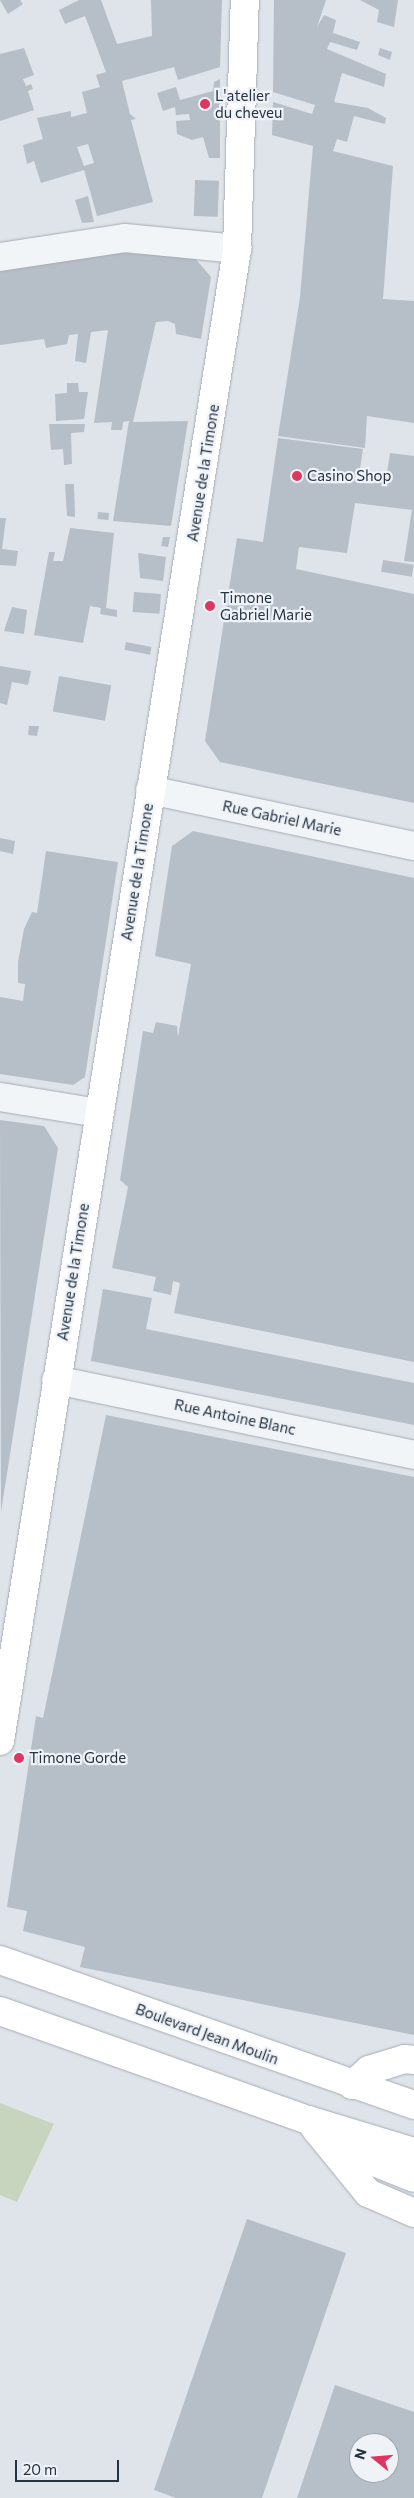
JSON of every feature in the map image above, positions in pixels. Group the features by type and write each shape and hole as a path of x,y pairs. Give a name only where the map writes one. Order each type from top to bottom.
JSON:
{"main road":[{"name":"Avenue de la Timone","path":"1,1731 238,249 245,0"},
{"name":"Boulevard Jean Moulin","path":"0,1960 352,2085 414,2105"},
{"path":"0,2011 308,2120 414,2152"},
{"path":"352,2085 370,2070 404,2059 414,2060"},
{"path":"308,2120 369,2160 414,2178"},
{"path":"308,2120 368,2193 414,2213"}],"street":[{"path":"0,256 125,238 238,249"},
{"name":"Rue Gabriel Marie","path":"150,790 414,846"},
{"path":"0,1097 99,1113"},
{"name":"Rue Antoine Blanc","path":"56,1380 414,1454"}],"green space":[{"path":"0,2103 54,2124 17,2202 0,2195"}],"building":[{"path":"0,0 20,0 23,4 8,14"},
{"path":"79,0 101,0 117,44 152,36 151,0 222,0 220,67 178,80 174,67 122,81 130,114 136,119 131,120 153,202 97,216 84,170 41,183 34,161 27,164 23,145 43,139 37,118 71,111 71,117 87,113 82,92 100,87 96,75 106,72 85,16 65,24 59,10","holes":["88,144 94,163 84,166 77,147"]},
{"path":"274,0 326,0 317,27 324,15 336,20 333,33 360,42 357,50 330,42 327,49 386,74 384,87 342,73 334,102 368,108 386,118 385,124 354,116 347,142 337,139 333,151 393,166 383,299 414,301 414,423 367,416 365,448 278,436 300,297 313,146 272,135 273,102 312,114 315,105 273,92"},
{"path":"360,0 398,0 394,27 377,22 379,10"},
{"path":"24,48 34,75 23,79 26,86 31,84 33,89 28,91 34,110 0,121 0,54"},
{"path":"380,48 392,52 390,60 378,55"},
{"path":"220,79 220,158 209,158 203,137 192,140 177,134 176,121 190,120 189,114 176,115 175,107 163,111 157,93 176,87 180,100 213,91 214,82"},
{"path":"195,180 219,181 218,217 194,216"},
{"path":"88,196 94,222 82,223 75,200"},
{"path":"110,252 194,257 211,277 201,339 176,334 175,324 168,321 156,322 133,422 188,421 171,526 113,521 129,421 123,422 122,430 111,430 112,422 94,423 108,330 91,332 86,363 75,361 78,334 69,335 67,344 46,348 44,339 0,345 0,268"},
{"path":"67,383 78,383 79,392 88,392 84,419 56,421 55,394 67,393"},
{"path":"49,424 85,424 84,432 71,433 72,464 64,465 63,449 51,450"},
{"path":"278,438 363,449 359,475 386,479 390,453 414,456 414,562 404,561 412,510 355,503 347,553 299,547 296,569 414,594 414,803 220,762 205,741 237,538 263,542"},
{"path":"65,484 74,484 75,517 67,516"},
{"path":"98,512 109,513 108,520 97,519"},
{"path":"0,518 6,518 2,549 18,551 16,566 0,565"},
{"path":"70,528 114,533 106,608 117,610 117,617 100,614 101,608 90,606 83,643 34,635 49,552 55,552 53,561 63,561"},
{"path":"163,537 170,537 168,547 161,546"},
{"path":"138,553 166,557 163,581 140,578"},
{"path":"383,560 414,565 412,577 381,572"},
{"path":"134,592 161,594 160,614 133,612"},
{"path":"12,607 27,610 24,634 4,631"},
{"path":"126,642 152,647 150,655 124,650"},
{"path":"0,666 31,671 28,685 12,682 7,705 0,703"},
{"path":"59,676 111,685 105,721 53,711"},
{"path":"29,726 39,726 37,736 28,735"},
{"path":"193,831 414,878 414,1362 174,1313 180,1283 173,1281 171,1295 153,1291 156,1277 112,1268 128,1187 120,1180 143,1031 153,1033 156,1022 177,1026 178,1037 191,964 155,956 172,846"},
{"path":"0,838 15,841 13,854 0,851"},
{"path":"46,851 118,862 85,1077 73,1085 0,1074 0,997 23,1001 25,984 18,983 18,962 24,929 32,912 37,913"},
{"path":"0,1120 44,1126 58,1148 1,1512"},
{"path":"103,1289 152,1298 146,1329 414,1383 414,1425 91,1361"},
{"path":"106,1415 414,1477 414,2035 80,1967 85,1947 23,1931 27,1911 7,1907 36,1716 43,1718"},
{"path":"247,2219 346,2253 262,2498 176,2498 154,2490"},
{"path":"335,2385 414,2412 414,2498 297,2498"}],"place":[{"name":"L'atelier du cheveu","path":"205,104"},
{"name":"Casino Shop","path":"297,476"},
{"name":"Timone Gabriel Marie","path":"210,606"},
{"name":"Timone Gorde","path":"19,1758"}]}
